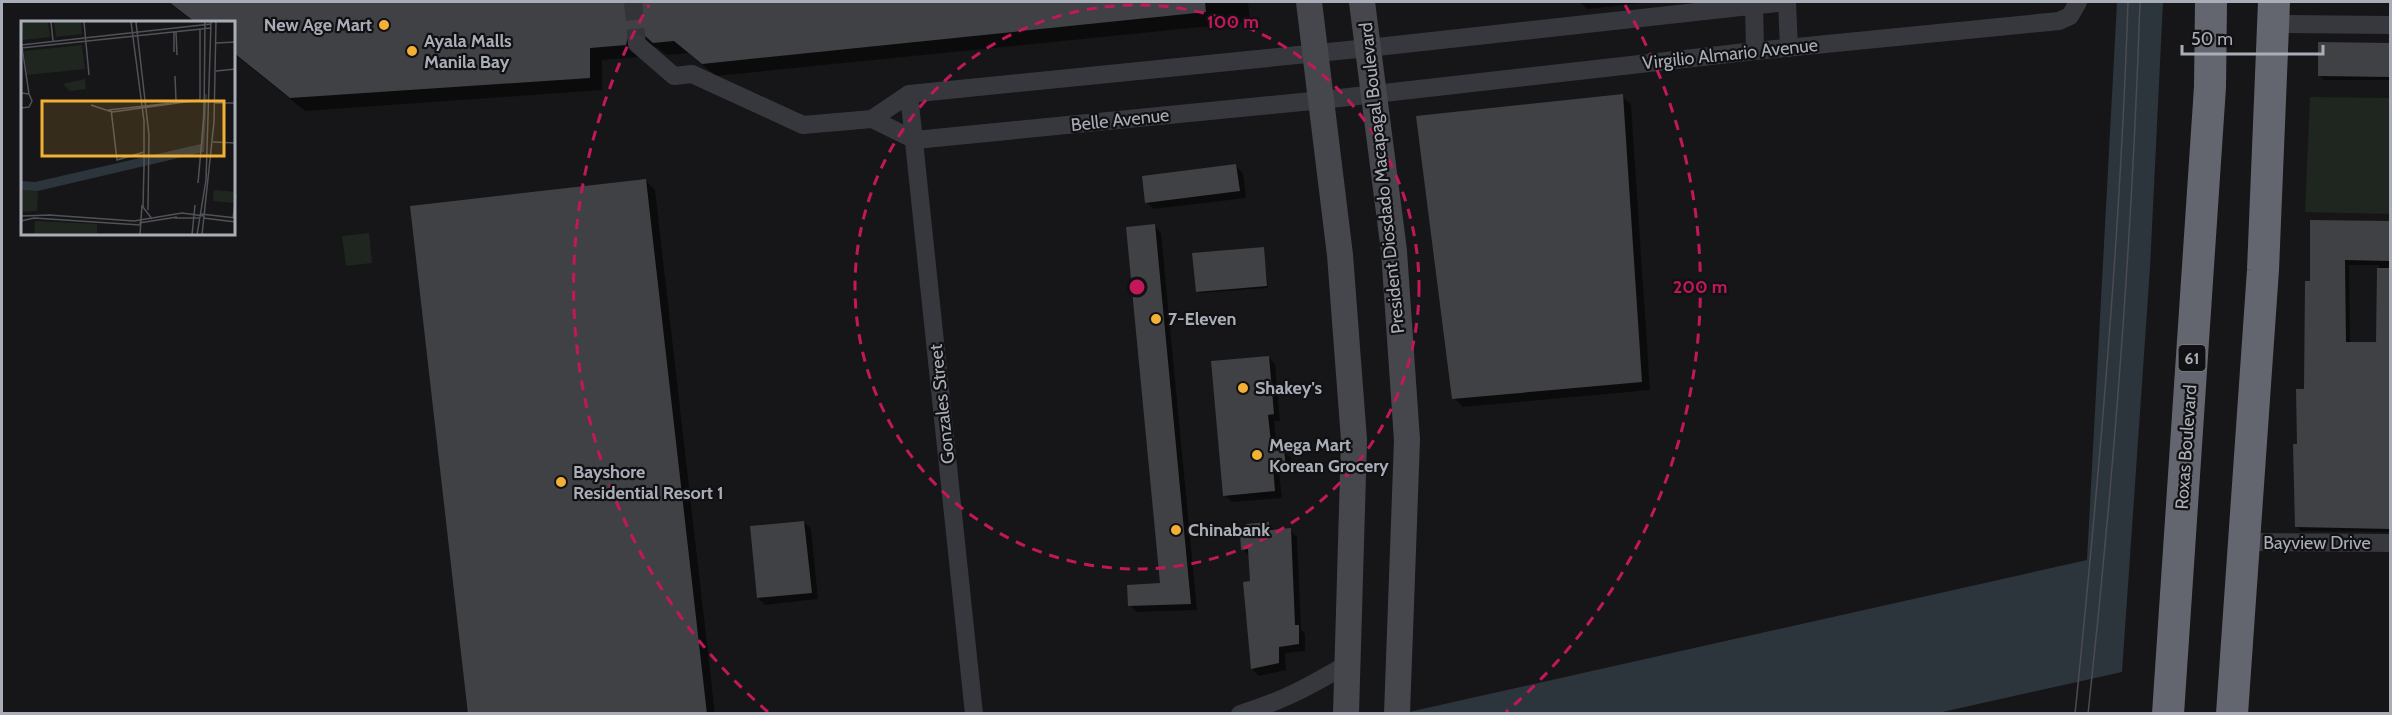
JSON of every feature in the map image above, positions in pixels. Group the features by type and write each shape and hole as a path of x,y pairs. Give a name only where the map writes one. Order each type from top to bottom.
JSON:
{"highway":[{"name":"Roxas Boulevard","path":"2168,714 2210,87 2211,2"},
{"path":"2232,714 2263,270 2274,13"}],"main road":[{"path":"1309,2 1340,255 1354,440 1347,710"},
{"name":"President Diosdado Macapagal Boulevard","path":"1362,2 1394,251 1407,440 1397,703"}],"street":[{"path":"637,44 674,76 692,74 803,125 872,119 909,94 1368,48 1754,3 1787,2 1788,48"},
{"name":"Virgilio Almario Avenue","path":"1373,94 1755,51 2059,21 2070,16 2078,2"},
{"path":"1754,3 1755,51"},
{"path":"2274,13 2391,25"},
{"name":"Gonzales Street","path":"909,94 974,714"},
{"name":"Belle Avenue","path":"915,140 1373,94"},
{"path":"872,119 915,140"},
{"name":"Bayview Drive","path":"2244,542 2391,543"},
{"path":"1240,714 1275,703 1306,689 1349,663"}],"shaded area":[{"path":"2117,2 2163,2 2150,268 2122,672 1938,713 1400,714 2087,560"},
{"path":"2310,97 2390,98 2390,214 2305,212"},
{"path":"369,233 372,263 346,266 342,236"}],"building":[{"name":"Ayala Malls Manila Bay","path":"169,2 1205,2 1206,12 702,64 674,41 653,43 644,35 634,33 628,37 626,45 590,48 590,78 290,98 236,55 236,21 194,21"},
{"path":"2318,42 2391,43 2391,77 2318,76"},
{"path":"1623,94 1642,382 1452,399 1416,116"},
{"path":"1236,164 1240,191 1145,203 1142,176"},
{"name":"Bayshore Residential Resort 1","path":"646,179 707,714 468,714 410,206"},
{"path":"2310,220 2391,221 2391,261 2345,260 2346,342 2376,342 2377,268 2391,268 2391,529 2295,527 2293,444 2297,444 2296,389 2304,389 2305,281 2310,281"},
{"path":"1155,224 1191,604 1128,606 1127,585 1160,583 1126,227"},
{"path":"1264,247 1267,286 1196,292 1192,253"},
{"path":"1269,356 1274,414 1268,415 1272,451 1284,450 1286,466 1273,466 1275,491 1223,496 1211,361"},
{"path":"804,521 812,593 757,598 750,526"},
{"path":"1269,522 1269,530 1291,528 1295,625 1299,625 1299,644 1279,647 1279,663 1251,669 1243,582 1250,581 1248,549 1241,550 1240,533 1247,533 1246,524"}],"tunnel":[{"path":"633,2 637,44"}],"tram line":[{"path":"2075,714 2107,358 2120,180 2128,2"},
{"path":"2088,714 2121,358 2140,2"}],"place":[{"name":"New Age Mart","path":"384,25"},
{"name":"Ayala Malls Manila Bay","path":"412,51"},
{"name":"7-Eleven","path":"1156,319"},
{"name":"Shakey's","path":"1243,388"},
{"name":"Mega Mart Korean Grocery","path":"1257,455"},
{"name":"Bayshore Residential Resort 1","path":"561,482"},
{"name":"Chinabank","path":"1176,530"}]}
